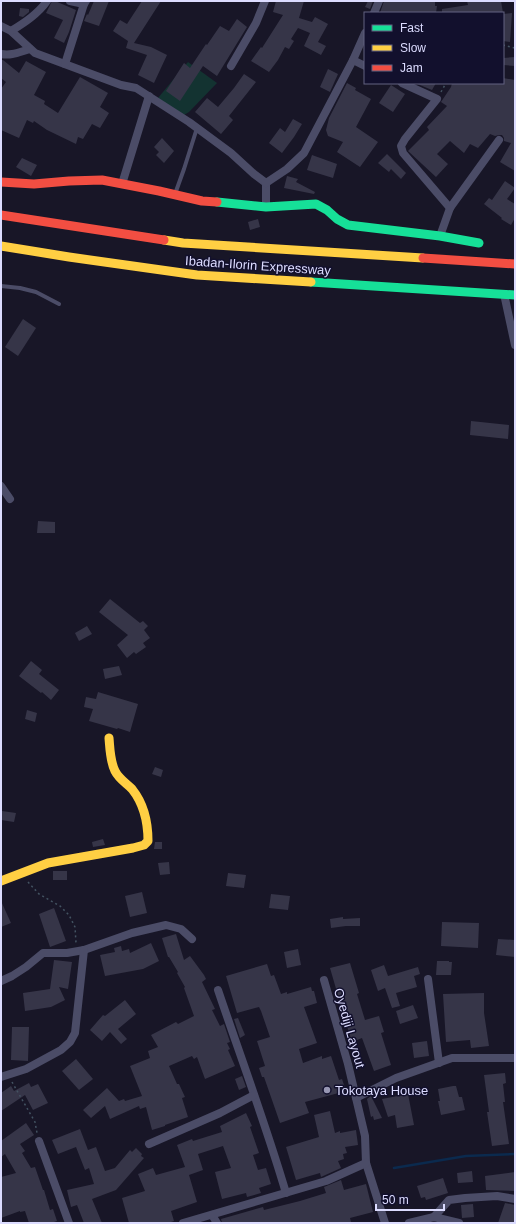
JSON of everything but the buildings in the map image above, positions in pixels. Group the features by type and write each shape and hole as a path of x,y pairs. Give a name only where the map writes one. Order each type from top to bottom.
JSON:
{"main road":[{"path":"1,182 34,184 102,180 202,202 266,207 316,204 327,210 337,220 348,225 440,236 479,243"},
{"name":"Ibadan-Ilorin Expressway","path":"1,215 183,243 515,264"},
{"name":"Ibadan-Ilorin Expressway","path":"1,246 69,258 198,275 515,295"},
{"path":"1,881 48,863 133,848 144,845 148,841 144,808 132,790 117,773 111,760 109,738"}],"street":[{"path":"11,31 27,20 47,1"},
{"path":"65,64 85,3 70,1"},
{"path":"231,66 256,23 265,1"},
{"path":"374,12 379,1"},
{"path":"1,26 11,31 35,53 121,85 136,88 197,128 231,153 266,183"},
{"path":"266,183 287,169 304,153 353,60 364,35"},
{"path":"1,54 15,54 30,49"},
{"path":"353,60 364,66"},
{"path":"404,84 438,99 405,138 401,146 403,153 450,208"},
{"path":"122,184 149,96"},
{"path":"440,236 450,208 499,140"},
{"path":"266,183 266,207"},
{"path":"504,294 515,345"},
{"path":"1,486 10,499"},
{"path":"1,981 26,967 43,953 67,953 132,933 166,926 181,929 192,938"},
{"path":"4,1076 26,1069 61,1050 70,1042 75,1033 80,950"},
{"path":"428,979 439,1063"},
{"name":"Oyediji Layout","path":"324,980 348,1064 365,1136 366,1163 385,1223"},
{"path":"218,990 272,1145 286,1193"},
{"path":"356,1098 396,1078 452,1058 515,1058"},
{"path":"149,1144 220,1113 254,1096"},
{"path":"39,1141 69,1223"},
{"path":"183,1223 326,1181 366,1163"},
{"path":"434,1217 449,1200 497,1196 515,1199"},
{"path":"212,1215 216,1223"},
{"path":"409,1223 434,1217 459,1223"}],"lane":[{"path":"174,195 197,128"},
{"path":"1,286 20,288 36,292 58,304"}],"path":[{"path":"504,44 515,48"},
{"path":"19,874 39,894 60,906 69,915 75,928 80,950"},
{"path":"4,1076 35,1122 39,1141"}],"green space":[{"path":"188,62 217,83 189,112 184,115 158,98"}],"waterway":[{"path":"394,1168 466,1156 515,1154"}],"traffic: fast":[{"path":"217,202 266,207 316,204 348,225 440,236 479,243"},
{"path":"311,282 515,295"}],"traffic: slow":[{"path":"164,240 183,243 423,258"},
{"path":"1,246 197,275 311,282"},
{"path":"1,881 48,863 133,848 144,845 148,841 146,820 140,801 132,789 117,774 113,767 109,738"}],"traffic: jam":[{"path":"1,182 34,184 102,180 202,201 217,202"},
{"path":"1,215 164,240"},
{"path":"423,258 515,264"}],"place":[{"name":"Tokotaya House","path":"327,1090"}]}
